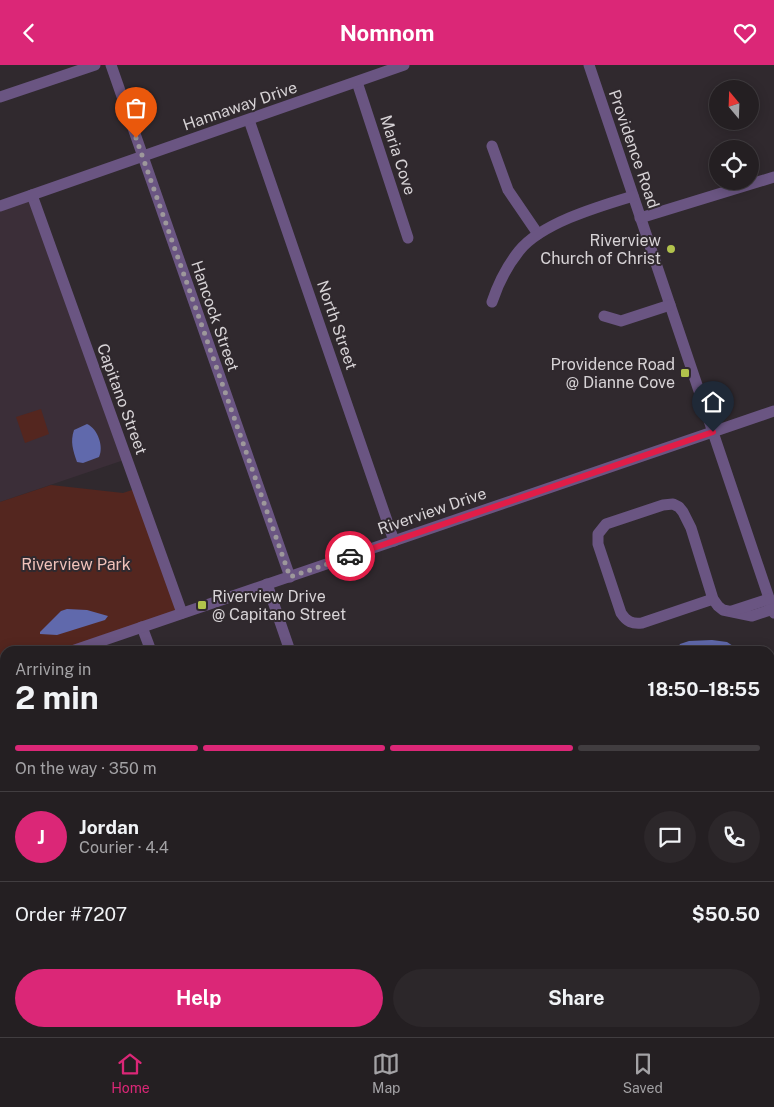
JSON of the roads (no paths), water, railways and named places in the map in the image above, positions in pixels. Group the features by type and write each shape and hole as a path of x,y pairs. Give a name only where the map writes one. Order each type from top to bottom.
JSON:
{"street":[{"path":"0,97 95,65"},
{"name":"Hancock Street","path":"111,65 290,577"},
{"name":"Hannaway Drive","path":"0,206 404,65"},
{"name":"Providence Road","path":"589,65 772,606"},
{"name":"Maria Cove","path":"357,82 408,238"},
{"name":"North Street","path":"248,120 394,541"},
{"path":"492,146 508,190 538,234"},
{"path":"640,218 774,177"},
{"name":"Capitano Street","path":"32,195 182,613"},
{"path":"492,302 499,283 519,250 538,234 565,220 633,196"},
{"path":"604,317 621,321 670,305"},
{"name":"Riverview Drive","path":"87,646 774,411"},
{"path":"713,599 642,623 635,624 629,622 621,613 598,544 598,534 606,524 662,505 673,504 683,512 691,528 713,599 718,606 723,610 731,611 772,606"},
{"path":"268,585 288,646"},
{"path":"142,627 149,646"}],"water":[{"path":"87,424 91,426 99,439 101,448 99,457 83,463 77,462 72,446 74,430"},
{"path":"67,609 87,610 108,616 105,620 57,635 40,634 61,611"},
{"path":"712,640 727,642 733,646 679,646 689,641"}],"place":[{"name":"Riverview Church of Christ","path":"671,249"},
{"name":"Providence Road @ Dianne Cove","path":"685,373"},
{"name":"Riverview Drive @ Capitano Street","path":"202,605"}],"park label":[{"name":"Riverview Park","path":"76,564"}]}
